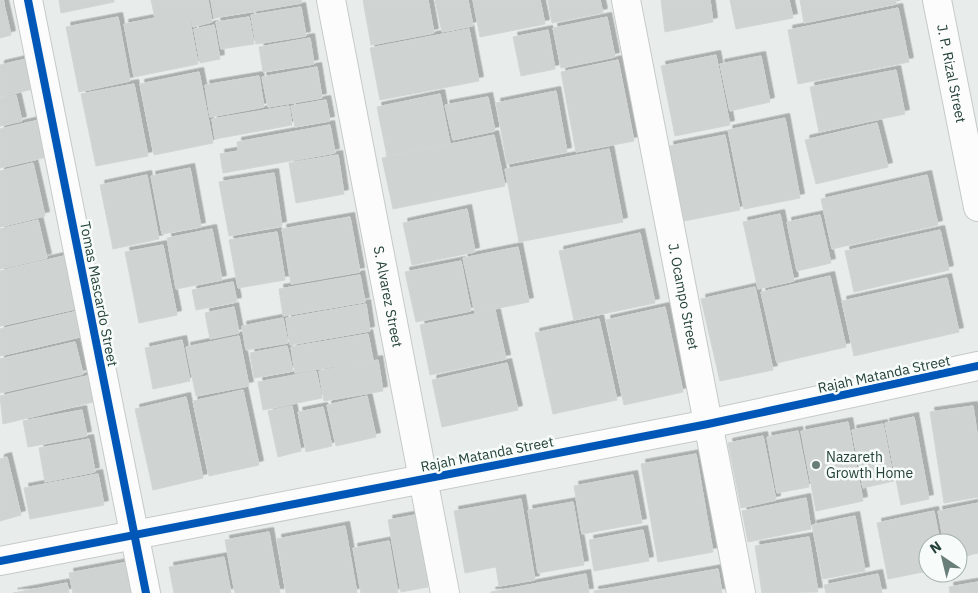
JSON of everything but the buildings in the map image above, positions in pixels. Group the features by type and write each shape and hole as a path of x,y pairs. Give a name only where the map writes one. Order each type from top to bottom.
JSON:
{"street":[{"name":"Tomas Mascardo Street","path":"28,0 146,593"},
{"name":"S. Alvarez Street","path":"331,0 445,593"},
{"name":"J. Ocampo Street","path":"626,0 741,593"},
{"name":"J. P. Rizal Street","path":"937,0 978,207"},
{"name":"Rajah Matanda Street","path":"0,561 708,424 978,366"}],"cycle path":[{"path":"28,0 146,593"},
{"path":"0,561 708,424 978,366"}],"place":[{"name":"Nazareth Growth Home","path":"816,465"}]}
